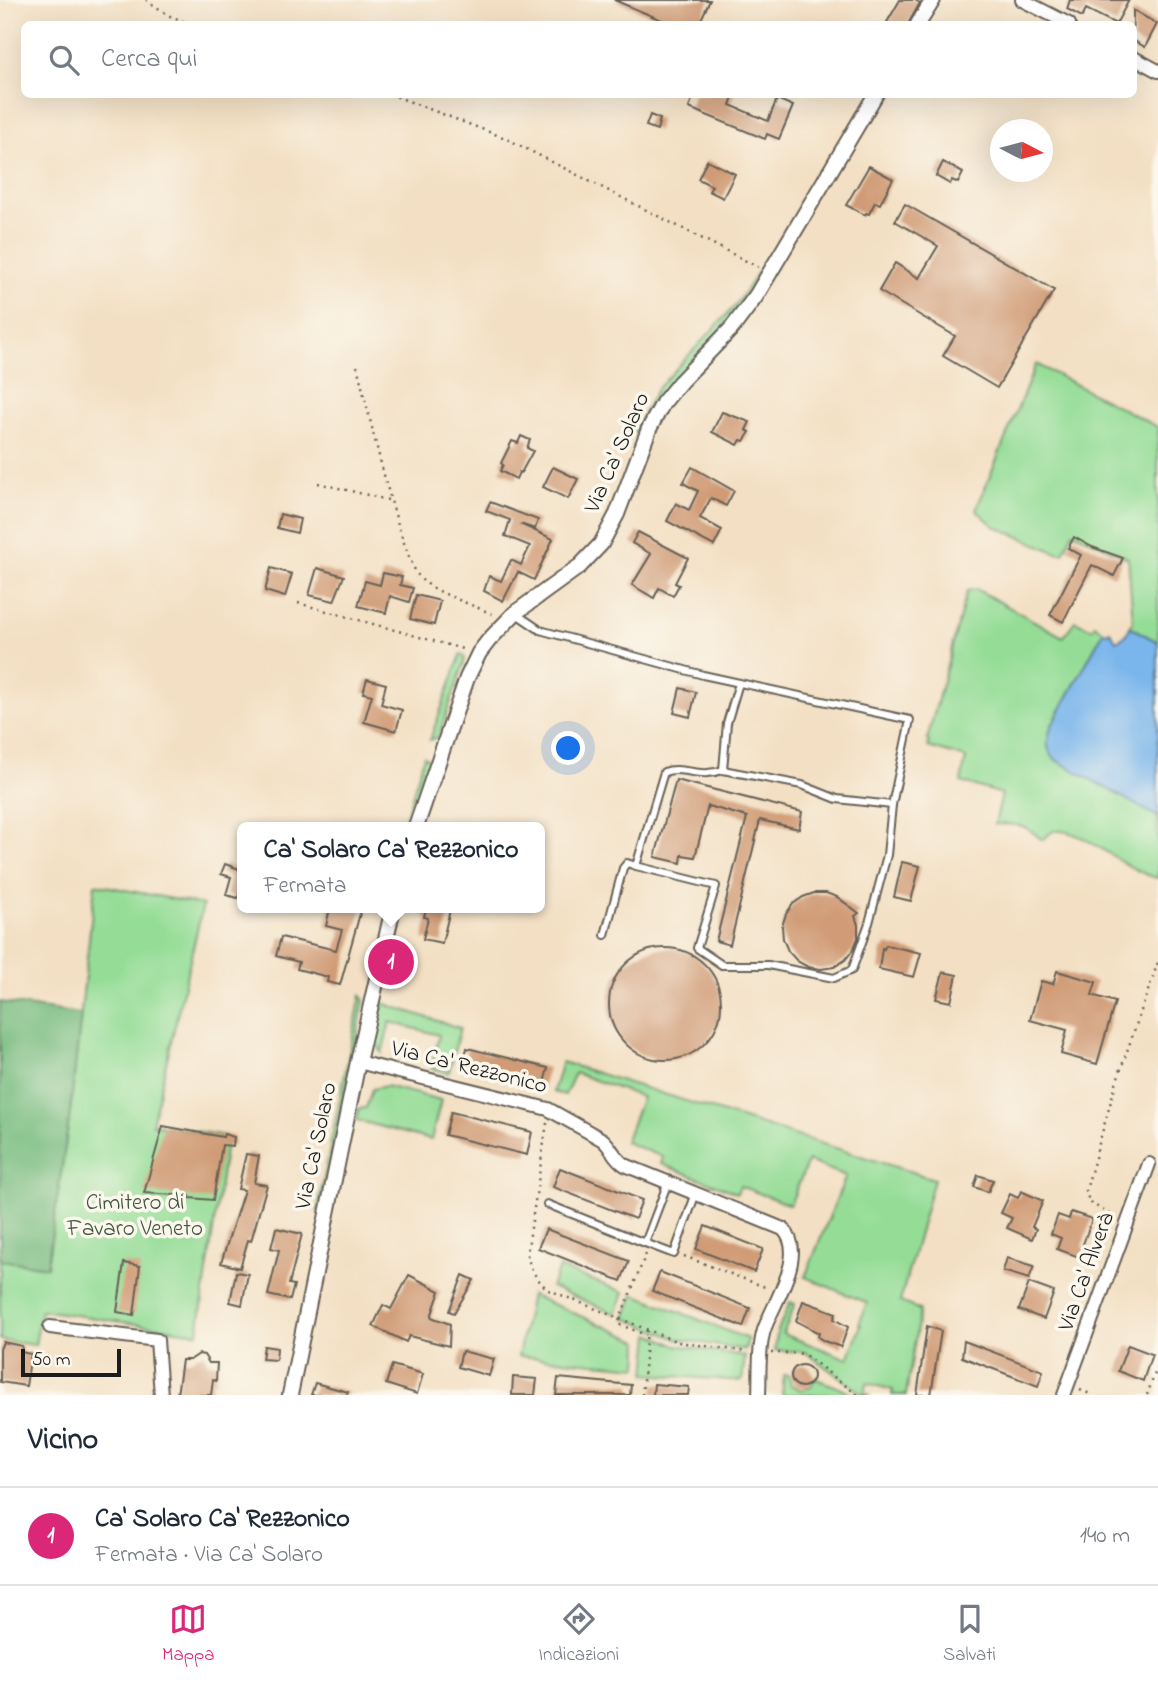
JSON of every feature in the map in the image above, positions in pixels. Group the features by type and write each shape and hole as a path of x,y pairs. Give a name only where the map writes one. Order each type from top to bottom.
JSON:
{"street":[{"path":"920,21 933,0"},
{"path":"1022,0 1063,21"},
{"path":"1137,60 1158,71"},
{"name":"Via Ca' Solaro","path":"418,822 462,691 479,653 511,617 580,566 601,544 617,514 649,429 663,403 732,328 770,274 874,98"},
{"name":"Via Ca' Solaro","path":"290,1395 358,1062 392,913"},
{"name":"Via Ca' Rezzonico","path":"358,1062 548,1109 603,1140 610,1146 615,1157 625,1165 783,1229 792,1240 791,1263 764,1329 759,1395"},
{"name":"Via Ca' Alverà","path":"1064,1395 1149,1164"},
{"path":"50,1327 157,1340 161,1395"}],"lane":[{"path":"511,617 541,630 703,676 910,720 892,805 887,855 869,923 852,970 835,978 768,965 722,965 697,948 716,886 627,863 623,868 605,935"},
{"path":"723,770 727,723 739,683"},
{"path":"636,866 664,772 670,769 709,775 723,770 803,785 837,799 892,805"},
{"path":"645,1243 668,1182"},
{"path":"547,1204 674,1254 696,1193"}],"path":[{"path":"146,0 170,16 183,21"},
{"path":"400,98 505,138 770,274"},
{"path":"357,366 392,502 413,568 421,580 511,617"},
{"path":"317,483 392,502"},
{"path":"298,603 479,653"},
{"path":"1108,1213 1089,1202 1086,1190 1116,1083 1158,962"},
{"path":"546,1119 548,1125 527,1245 529,1262 536,1277 549,1290 687,1343 761,1353 805,1355 858,1395"},
{"path":"675,1252 765,1287"},
{"path":"646,1254 618,1324 646,1335"},
{"path":"642,1395 647,1329"},
{"path":"1147,1395 1158,1365"}],"green space":[{"path":"758,272 760,276 740,309 662,392 640,430 633,433 624,431 636,427 657,389 735,306"},
{"path":"1036,364 1158,427 1158,642 1130,627 1133,621 1128,558 1073,532 1063,553 1055,552 994,526 976,510"},
{"path":"976,589 1063,637 1075,621 1092,629 1095,625 1104,631 1051,727 1049,748 1056,760 1158,817 1158,878 1132,868 1078,836 1053,831 1042,840 1021,826 995,824 1002,794 961,782 966,758 928,747 927,740 967,591"},
{"path":"461,654 465,658 464,664 438,737 430,740"},
{"path":"424,756 431,761 412,822 404,822"},
{"name":"Cimitero di Favaro Veneto","path":"95,884 203,905 152,1124 227,1136 198,1333 41,1310 35,1345 0,1340 0,1260 47,1266 70,1113"},
{"path":"361,995 364,1001 321,1211 317,1211"},
{"path":"0,1002 81,1014 70,1113 47,1267 0,1260"},
{"path":"382,1003 460,1028 449,1073 431,1068 439,1035 390,1022 382,1053 375,1040"},
{"path":"562,1062 934,1179 900,1302 920,1310 906,1395 892,1395 893,1390 867,1383 864,1393 870,1395 864,1395 805,1352 775,1350 777,1333 790,1302 795,1304 783,1334 848,1359 867,1303 805,1277 846,1176 808,1161 790,1205 740,1186 737,1193 661,1164 663,1157 625,1142 642,1097 575,1073 565,1095 553,1092"},
{"path":"386,1086 441,1100 431,1140 356,1120 358,1109 366,1108 372,1089"},
{"path":"559,1268 624,1292 616,1314 551,1287"},
{"path":"634,1294 748,1339 745,1350 678,1339 625,1318"},
{"path":"531,1295 639,1341 638,1367 518,1356"},
{"path":"650,1334 676,1345 745,1356 742,1381 646,1374"},
{"path":"784,1375 788,1375 791,1385 801,1390 811,1387 815,1378 852,1395 782,1395"}],"water":[{"path":"1130,627 1158,642 1158,817 1056,760 1048,745 1051,727 1104,631 1110,631 1116,641 1125,636"}],"building":[{"path":"614,0 710,0 700,21 664,21"},
{"path":"900,0 915,0 920,3 910,21 888,21"},
{"path":"1070,0 1129,0 1118,21 1110,21 1086,9 1082,17 1067,9"},
{"path":"1133,10 1157,24 1145,47 1137,42 1137,21 1133,21"},
{"path":"693,98 733,98 730,105 768,121 777,99 793,106 779,139 767,134 765,139 689,108"},
{"path":"650,115 660,119 657,130 646,126"},
{"path":"707,160 735,174 723,198 709,191 712,186 698,179"},
{"path":"943,162 963,173 958,183 952,180 950,184 936,176"},
{"path":"869,166 893,179 880,204 875,202 869,214 865,215 846,205"},
{"path":"905,204 1054,290 997,388 943,356 955,336 879,291 895,263 919,278 938,246 895,221"},
{"path":"722,412 750,422 746,430 750,432 738,445 712,432"},
{"path":"521,436 530,440 527,448 533,451 516,479 500,471 512,441 518,443"},
{"path":"553,467 578,479 568,499 543,487"},
{"path":"692,467 734,491 726,506 711,498 700,518 722,530 714,546 667,521 676,503 689,510 698,491 683,483"},
{"path":"490,502 538,520 535,529 520,524 553,539 534,580 518,572 503,601 484,591 489,576 501,581 511,560 521,565 530,546 505,536 510,520 486,511"},
{"path":"280,514 300,519 297,533 277,528"},
{"path":"638,532 688,558 675,583 679,585 673,596 659,588 654,598 632,585 651,554 632,543"},
{"path":"1074,537 1092,547 1123,558 1114,576 1092,565 1063,622 1050,615 1081,555 1068,548"},
{"path":"271,568 292,574 285,597 265,591"},
{"path":"317,568 344,576 334,601 309,595"},
{"path":"383,573 402,577 400,585 413,588 409,602 390,596 386,613 358,606 365,581 380,585"},
{"path":"416,595 440,601 434,625 410,619"},
{"path":"367,679 386,684 381,704 402,710 396,731 364,722 372,695 363,693"},
{"path":"680,688 696,692 690,717 674,713"},
{"path":"676,780 802,812 799,829 760,820 730,945 716,941 747,817 708,806 695,857 682,855 681,863 655,857"},
{"path":"902,862 920,866 911,901 894,897"},
{"path":"225,864 237,868 237,898 226,895 231,877 221,874"},
{"path":"814,893 837,897 859,913 855,916 858,938 853,950 845,960 834,967 808,967 797,961 788,951 783,939 782,926 786,914 793,904"},
{"path":"329,913 360,913 340,985 327,982 328,977 297,969 299,962 276,956 281,937 336,950 342,930 326,926"},
{"path":"425,913 449,913 442,943 423,939 428,918 424,917"},
{"path":"886,945 921,953 914,977 879,969 882,948"},
{"path":"665,948 686,953 704,965 716,983 721,1004 716,1025 704,1043 686,1055 665,1060 644,1055 626,1043 614,1025 609,1004 614,983 626,965 644,953"},
{"path":"1057,971 1096,982 1092,995 1115,1002 1097,1064 1061,1054 1067,1030 1030,1020 1041,981 1053,984"},
{"path":"943,972 957,975 951,1002 936,999"},
{"path":"467,1048 548,1068 542,1090 462,1069"},
{"path":"451,1112 532,1132 527,1155 445,1135"},
{"path":"163,1126 234,1137 233,1146 222,1145 213,1200 144,1193"},
{"path":"246,1154 259,1156 254,1183 267,1185 251,1241 248,1240 240,1268 221,1263 244,1190 238,1189"},
{"path":"560,1168 642,1200 635,1219 553,1187"},
{"path":"978,1175 993,1180 988,1192 974,1187"},
{"path":"1021,1191 1043,1201 1032,1227 1036,1229 1032,1239 1007,1228 1012,1218 1001,1213 1010,1194 1018,1198"},
{"path":"1071,1212 1092,1219 1082,1247 1085,1248 1082,1258 1057,1249 1061,1238 1051,1234 1058,1215 1069,1219"},
{"path":"705,1226 763,1249 754,1272 696,1249"},
{"path":"276,1228 302,1234 289,1284 294,1285 290,1300 268,1295 279,1250 271,1248"},
{"path":"546,1229 629,1261 621,1281 538,1248"},
{"path":"1007,1258 1034,1266 1029,1279 1003,1271"},
{"path":"124,1263 140,1266 134,1315 117,1312"},
{"path":"236,1272 248,1274 242,1305 230,1302"},
{"path":"660,1272 750,1308 743,1327 652,1291"},
{"path":"409,1275 440,1291 431,1317 450,1324 449,1346 409,1336 406,1342 373,1326 383,1305 391,1309"},
{"path":"463,1275 474,1280 454,1313 449,1311"},
{"path":"1029,1283 1054,1292 1044,1319 1019,1310"},
{"path":"803,1301 836,1313 834,1319 848,1327 841,1347 824,1341 818,1337 819,1333 796,1321"},
{"path":"927,1326 941,1331 931,1395 917,1395"},
{"path":"964,1341 1043,1371 1038,1386 962,1357"},
{"path":"3,1342 22,1346 21,1352 31,1354 26,1386 0,1382 0,1349"},
{"path":"1128,1345 1152,1354 1143,1381 1118,1371"},
{"path":"264,1346 277,1348 276,1360 262,1359"},
{"path":"462,1351 494,1359 489,1376 458,1367"},
{"path":"199,1354 204,1355 209,1363 217,1363 216,1381 213,1380 211,1395 177,1395 182,1360 190,1360"},
{"path":"392,1365 423,1374 417,1394 386,1384"},
{"path":"802,1365 810,1368 813,1376 810,1384 802,1387 794,1384 791,1376 794,1368"},
{"path":"513,1377 537,1379 535,1395 512,1395"},
{"path":"558,1378 631,1385 630,1395 556,1395"},
{"path":"315,1383 348,1392 347,1395 311,1395"},
{"path":"654,1384 689,1387 688,1395 653,1395"}],"place":[{"name":"Ca' Solaro Ca' Rezzonico","path":"391,962"}]}
